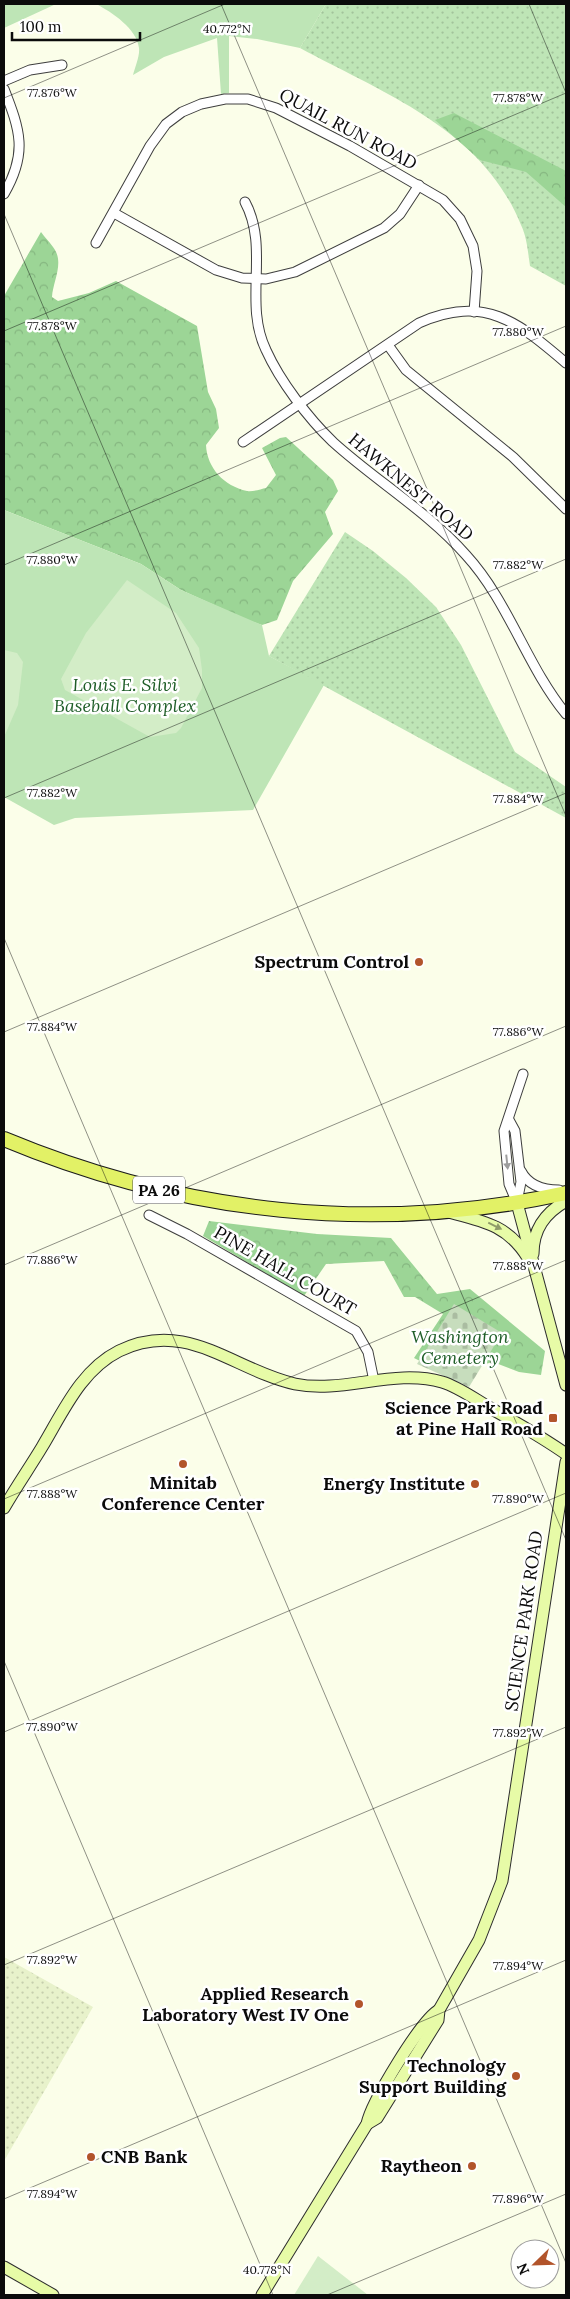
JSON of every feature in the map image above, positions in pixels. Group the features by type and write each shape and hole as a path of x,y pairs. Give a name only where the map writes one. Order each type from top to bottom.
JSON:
{"main road":[{"name":"PA 26","path":"4,1139 68,1163 136,1184 223,1202 321,1214 401,1215 448,1212 516,1203 566,1192"},
{"path":"535,1270 533,1246 539,1226 551,1210 566,1201"},
{"path":"516,1203 566,1385"},
{"path":"448,1212 499,1228 519,1246 535,1270"},
{"path":"4,1508 80,1384 105,1359 132,1346 154,1341 186,1342 206,1348 285,1381 301,1385 319,1386 413,1378 444,1383 478,1401 566,1454"},
{"name":"SCIENCE PARK ROAD","path":"262,2295 367,2124 377,2118 438,2020 439,2010 479,1940 502,1881 566,1462"},
{"path":"4,2267 53,2295"}],"street":[{"path":"4,81 30,70 62,65"},
{"path":"4,89 15,117 20,150 18,166 4,194"},
{"name":"QUAIL RUN ROAD","path":"96,243 150,146 166,124 191,107 229,98 248,99 276,108 419,185 449,206 470,236 475,254 477,271 474,312"},
{"path":"114,213 216,270 255,280 295,272 384,228 400,214 419,185"},
{"name":"HAWKNEST ROAD","path":"245,202 255,226 256,314 262,340 275,366 300,403 333,441 436,526 466,554 500,601 535,670 566,714"},
{"path":"242,442 419,323 437,316 455,312 474,312 500,316 514,323 566,363"},
{"path":"388,344 406,370 519,462 566,509"},
{"path":"516,1203 509,1184 504,1131 523,1074"},
{"path":"509,1120 515,1131 521,1182 516,1203"},
{"path":"519,1167 523,1175 532,1184 566,1192"},
{"name":"PINE HALL COURT","path":"149,1215 187,1234 356,1331 362,1337 368,1352 374,1381"}],"green space":[{"path":"4,4 56,4 4,28"},
{"path":"96,4 326,4 300,48 257,39 229,36 229,93 221,94 217,38 164,57 133,75 139,54 134,34 123,22"},
{"path":"326,4 566,4 566,286 530,266 523,230 504,192 482,163 456,139 428,118 397,99 300,48"},
{"path":"454,113 566,171 566,207 526,172 480,160 435,120"},
{"path":"41,232 53,247 58,259 52,297 58,301 89,293 116,281 197,326 208,392 216,409 219,428 206,445 207,453 218,475 239,489 254,491 266,488 276,475 262,448 280,438 286,437 333,480 338,491 325,512 333,534 293,581 277,620 262,625 245,619 181,590 141,564 4,510 4,296"},
{"name":"Louis E. Silvi Baseball Complex","path":"4,510 141,564 181,590 262,625 269,656 324,685 253,810 75,818 54,825 4,797"},
{"path":"345,532 373,551 406,578 436,607 461,645 515,752 566,787 566,818 269,656"},
{"path":"127,580 176,613 199,648 202,688 181,728 176,733 150,737 65,690 61,679 86,633"},
{"path":"4,650 17,653 23,662 18,705 4,737"},
{"path":"209,1221 317,1234 391,1238 437,1294 470,1289 545,1351 541,1375 519,1372 493,1362 446,1374 414,1358 443,1314 415,1297 404,1297 384,1261 326,1264 304,1296 203,1236"},
{"name":"Washington Cemetery","path":"454,1304 502,1333 469,1387 417,1364"},
{"path":"4,1957 93,2007 4,2161"},
{"path":"318,2256 368,2295 294,2295"}],"place":[{"name":"Spectrum Control","path":"419,962"},
{"name":"Science Park Road at Pine Hall Road","path":"553,1418"},
{"name":"Minitab Conference Center","path":"183,1464"},
{"name":"Energy Institute","path":"475,1484"},
{"name":"Applied Research Laboratory West IV One","path":"359,2004"},
{"name":"Technology Support Building","path":"516,2076"},
{"name":"CNB Bank","path":"91,2157"},
{"name":"Raytheon","path":"472,2166"}]}
